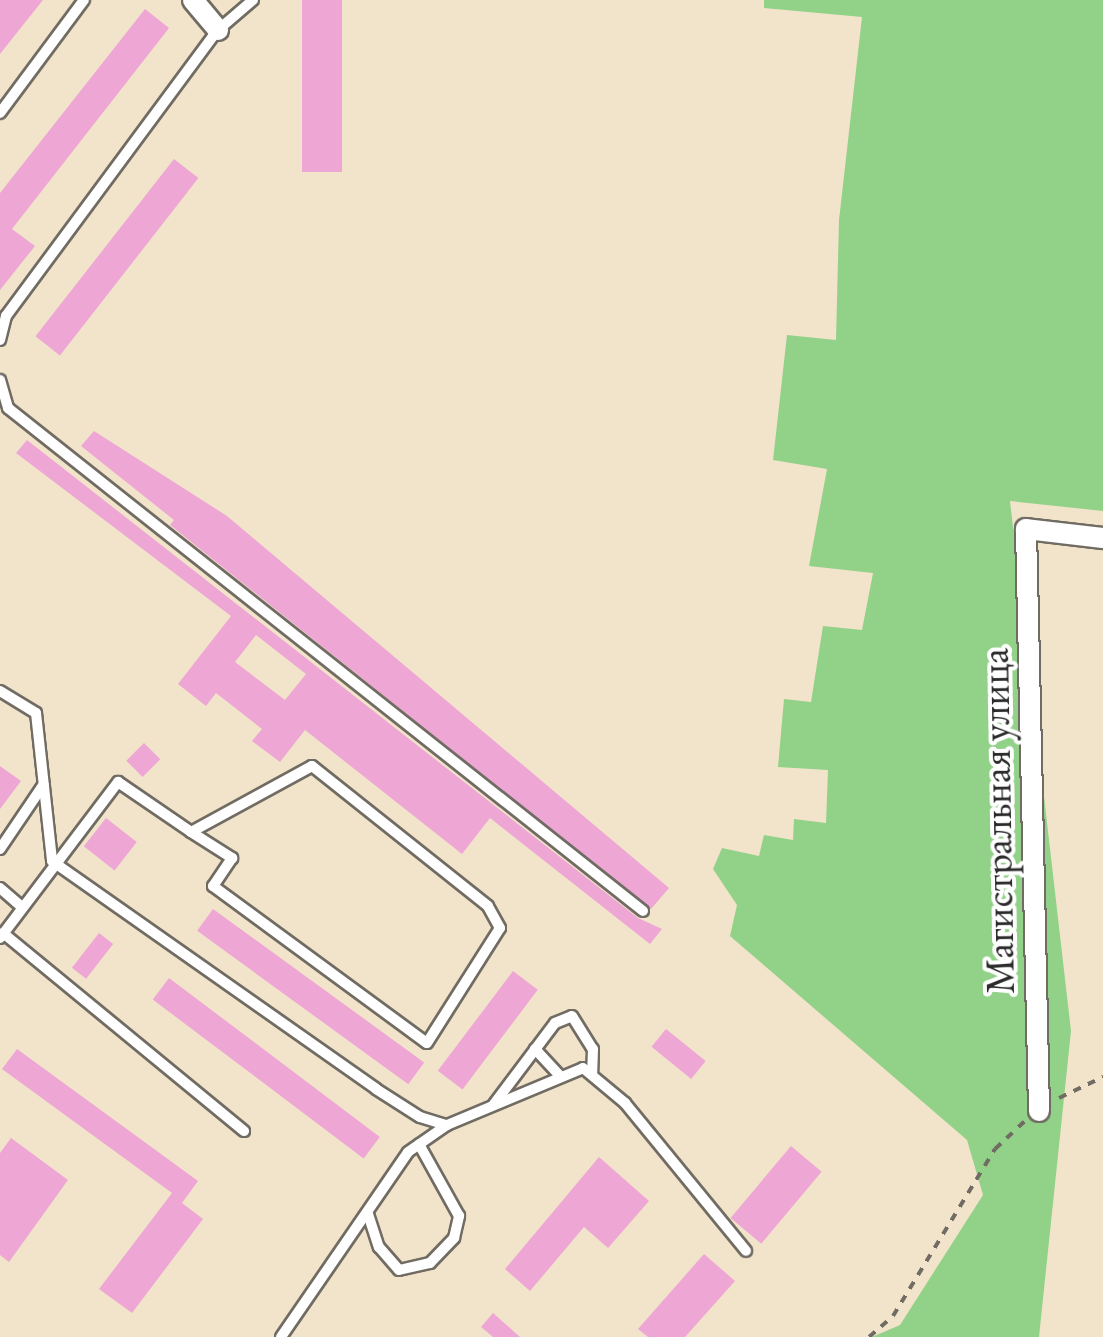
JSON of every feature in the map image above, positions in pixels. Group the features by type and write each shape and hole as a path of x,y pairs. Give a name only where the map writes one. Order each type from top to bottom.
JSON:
{"street":[{"path":"192,0 218,30"},
{"name":"Магистральная улица","path":"1038,1111 1026,529 1103,538"}],"lane":[{"path":"0,113 84,0"},
{"path":"0,340 10,310 218,30 254,0"},
{"path":"0,302 10,310"},
{"path":"0,380 8,408 643,911"},
{"path":"0,691 36,713 52,862 420,1118 447,1125"},
{"path":"191,832 312,766 488,906 500,928 428,1042 213,886 232,858 191,832 118,782 52,862 2,936 244,1131"},
{"path":"0,849 44,784"},
{"path":"0,888 21,906"},
{"path":"493,1106 555,1023 572,1016 593,1049 592,1073"},
{"path":"535,1050 561,1077"},
{"path":"281,1337 419,1144 447,1125 583,1068 625,1103 746,1251"},
{"path":"368,1214 378,1248 399,1270 430,1263 454,1238 459,1216 419,1144"}],"path":[{"path":"869,1337 893,1316 995,1149 1038,1111 1103,1077"}],"green space":[{"path":"764,0 1103,0 1103,511 1010,501 1071,1031 1039,1337 872,1337 900,1325 983,1195 967,1140 730,936 737,905 713,869 722,848 759,856 764,835 793,840 794,819 826,823 828,770 778,767 784,699 811,702 823,626 862,630 873,573 809,566 827,469 773,460 787,335 836,340 839,220 862,17 764,8"}],"building":[{"path":"0,0 43,0 0,54"},
{"path":"302,0 342,0 342,172 302,172"},
{"path":"145,9 169,28 12,229 35,246 0,290 0,193"},
{"path":"174,159 198,178 60,355 35,336"},
{"path":"94,431 227,516 669,888 651,909 170,525 174,520 81,446"},
{"path":"27,440 638,918 662,929 650,944 490,818 462,854 305,730 280,762 252,741 262,729 216,693 206,706 178,684 231,616 16,453","holes":["256,635 306,674 285,700 235,662"]},
{"path":"144,743 160,759 143,777 126,761"},
{"path":"0,766 21,781 0,809"},
{"path":"106,818 137,842 115,870 84,846"},
{"path":"213,909 424,1062 408,1084 197,931"},
{"path":"99,933 113,944 86,979 72,968"},
{"path":"513,971 538,990 463,1089 438,1071"},
{"path":"169,978 380,1137 364,1158 153,1000"},
{"path":"666,1029 706,1061 691,1079 652,1047"},
{"path":"17,1049 198,1181 182,1203 203,1219 132,1313 99,1289 172,1193 2,1069"},
{"path":"11,1138 68,1180 9,1262 0,1255 0,1153"},
{"path":"791,1146 822,1172 761,1244 731,1218"},
{"path":"599,1157 649,1201 608,1248 584,1227 530,1291 505,1269"},
{"path":"704,1254 735,1281 685,1337 648,1337 638,1329"},
{"path":"493,1313 520,1337 493,1337 481,1327"}]}
